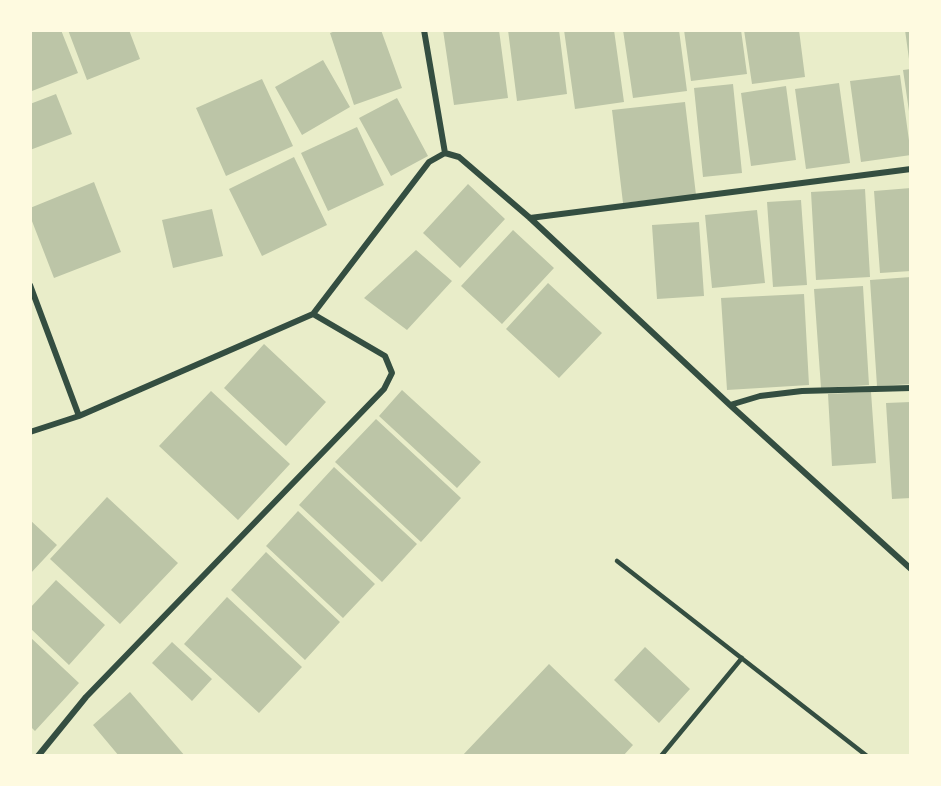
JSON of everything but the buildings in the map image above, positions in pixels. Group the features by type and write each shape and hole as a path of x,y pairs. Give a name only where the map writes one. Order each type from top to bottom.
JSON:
{"street":[{"path":"424,30 445,153"},
{"path":"30,432 79,416 313,314 429,162 445,153 459,157 531,218 730,405 911,569"},
{"path":"531,218 911,170"},
{"path":"30,285 79,416"},
{"path":"38,756 86,697 384,389 392,373 385,356 313,314"},
{"path":"730,405 760,396 802,391 911,388"}],"lane":[{"path":"617,561 867,756"},
{"path":"661,756 742,658"}]}
